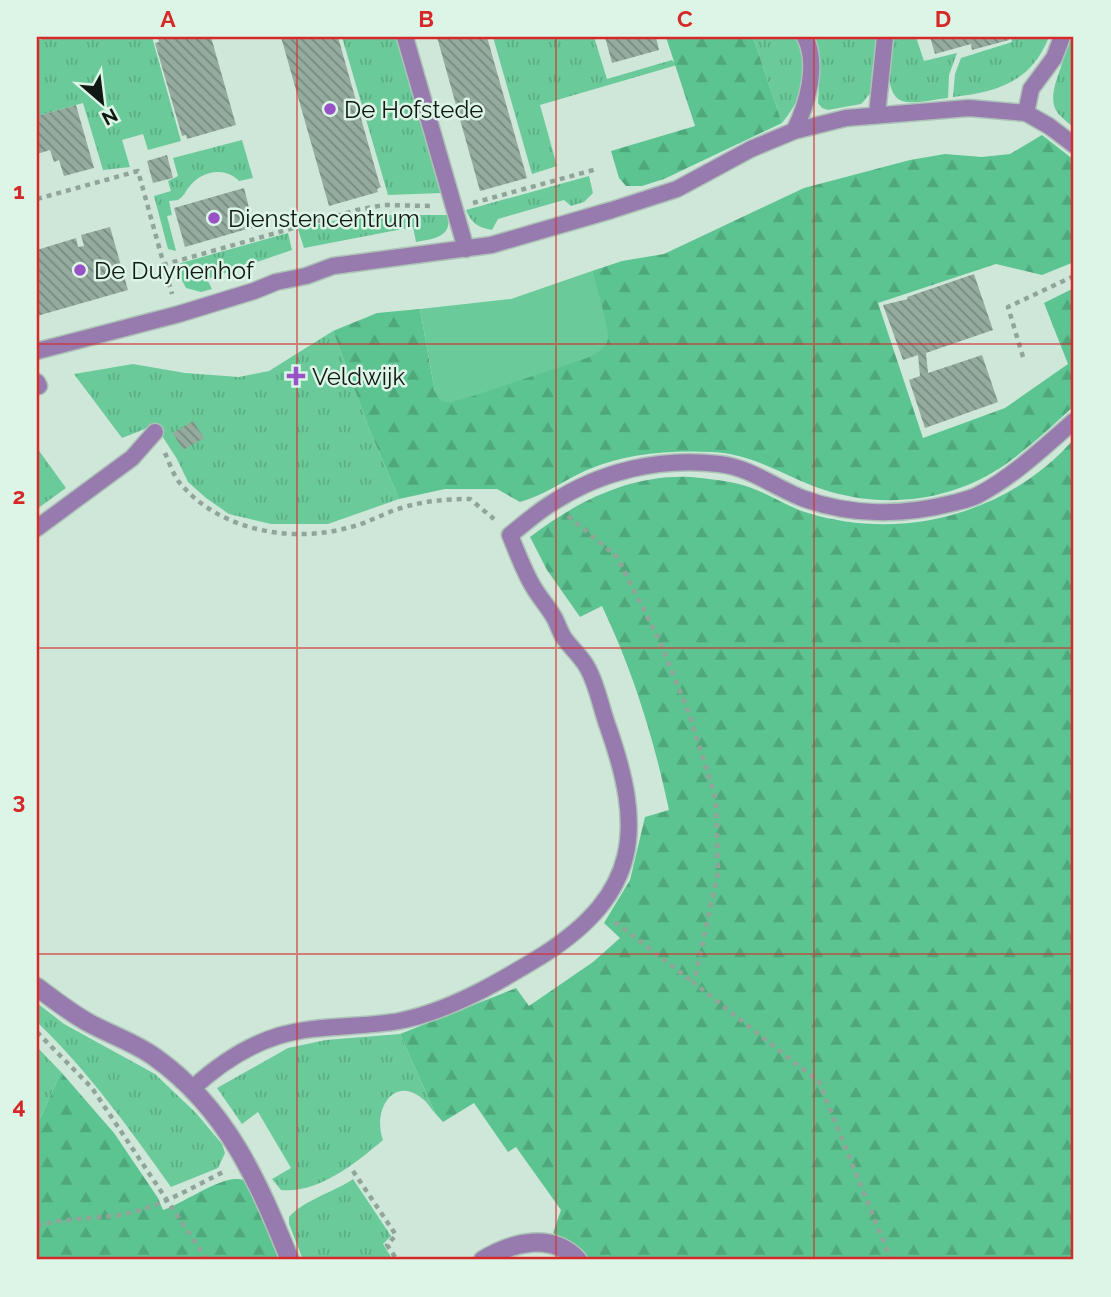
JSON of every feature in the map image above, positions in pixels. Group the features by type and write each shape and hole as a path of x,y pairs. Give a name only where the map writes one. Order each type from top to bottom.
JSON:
{"street":[{"path":"37,987 89,1023 154,1056 193,1088 239,1148 268,1206 290,1260"},
{"path":"483,1260 506,1248 537,1242 571,1253 578,1260"}],"lane":[{"path":"405,37 466,249"},
{"path":"794,131 804,110 811,66 810,47 805,37"},
{"path":"877,114 885,37"},
{"path":"1026,113 1031,89 1054,58 1062,37"},
{"path":"37,351 179,314 332,266 491,245 564,224 677,189 751,149 794,131 846,118 969,108 1026,113 1074,145"},
{"path":"193,1088 223,1063 248,1048 280,1035 414,1018 477,992 580,929 599,909 620,877 625,862 628,818 617,754 587,667 563,636 533,586 510,535 552,503 596,479 644,465 686,462 721,464 759,476 802,498 855,511 889,513 929,509 976,496 1006,478 1074,421"},
{"path":"37,528 132,458 155,432"}],"path":[{"path":"163,265 357,210 384,205 467,205 597,169"},
{"path":"37,199 138,171 179,314"},
{"path":"1023,357 1008,307 1074,276"},
{"path":"155,432 178,481 209,510 232,523 284,534 319,534 352,527 400,508 436,499 470,499 510,535"},
{"path":"552,503 617,557 660,642 690,716 716,800 718,873 695,983"},
{"path":"599,909 819,1082 891,1260"},
{"path":"37,1031 92,1088 207,1260"},
{"path":"37,1226 121,1214 167,1201 245,1161"},
{"path":"353,1171 396,1235 387,1245 397,1260"}],"green space":[{"path":"48,37 152,37 181,141 148,150 143,134 122,140 130,167 103,170 83,103 37,116 37,41"},
{"path":"342,37 396,37 442,193 388,195"},
{"path":"493,37 594,37 607,79 672,60 677,65 540,105 557,166 532,174"},
{"path":"666,37 753,37 782,123 664,179 642,186 626,186 619,178 611,151 695,126"},
{"path":"753,37 798,37 803,61 803,82 796,102 782,123"},
{"path":"814,37 879,37 871,92 861,104 828,110 818,103 820,65"},
{"path":"894,37 916,37 924,61 957,53 949,75 948,98 912,102 896,97 889,72"},
{"path":"1011,37 1049,37 1033,65 1011,82 984,92 953,97 955,74 961,58 1012,42"},
{"path":"1068,37 1074,37 1074,128 1058,114 1053,100"},
{"path":"1042,135 1074,160 1074,262 1042,275 996,264 878,303 923,438 1005,408 1068,364 1044,303 1074,288 1074,406 1024,451 984,477 961,488 936,495 912,499 862,498 813,486 764,464 738,456 712,452 680,452 633,456 602,464 520,502 497,489 445,489 399,499 370,431 333,331 377,313 420,309 435,392 603,316 592,271 622,261 664,254 804,188 910,160 945,154 982,157 1010,154"},
{"path":"242,140 253,178 239,181 227,173 213,172 200,177 178,200 169,201 172,215 167,216 176,251 168,249 154,196 171,191 168,181 178,176 173,158"},
{"path":"589,176 593,193 584,202 571,206 564,200 498,219 492,230 476,224 466,210"},
{"path":"359,215 447,215 448,222 447,228 440,236 429,240 416,242 413,227 304,248 298,229"},
{"path":"288,233 292,250 207,279 212,289 201,292 186,288 174,265"},
{"path":"592,271 608,333 607,343 603,348 587,358 470,397 448,403 440,400 435,392 420,309 511,299"},
{"path":"333,331 370,431 399,499 328,524 271,524 229,514 188,482 155,425 122,438 74,374 133,364 185,373 239,377 269,371"},
{"path":"1074,439 1074,1260 587,1260 570,1242 553,1233 561,1210 516,1147 508,1152 474,1103 443,1122 435,1113 400,1034 516,988 529,1006 593,962 620,938 604,923 630,880 645,817 669,810 642,706 602,606 580,617 547,570 530,537 567,512 606,492 647,480 669,477 736,483 808,513 844,521 880,524 917,522 952,515 986,503 1018,486 1048,465"},
{"path":"37,448 66,488 37,509"},
{"path":"37,1003 64,1024 155,1074 196,1113 222,1144 225,1153 218,1168 171,1187 91,1080 37,1022"},
{"path":"400,1034 435,1113 425,1101 413,1093 395,1093 383,1107 380,1129 383,1140 349,1167 322,1182 295,1190 281,1190 272,1179 291,1168 258,1112 242,1124 217,1088 288,1048 326,1040"},
{"path":"37,1047 61,1072 37,1123"},
{"path":"61,1072 114,1133 158,1198 163,1210 230,1179 243,1180 252,1188 280,1260 37,1260 37,1123"},
{"path":"353,1179 391,1236 383,1244 393,1260 303,1260 289,1224 289,1217 303,1206"}],"building":[{"path":"211,37 236,125 187,139 186,135 182,136 155,43 159,42 158,38"},
{"name":"De Hofstede","path":"281,37 338,37 381,187 377,189 378,192 329,206"},
{"path":"437,37 487,37 527,178 480,191"},
{"path":"605,37 656,37 659,50 612,63"},
{"path":"930,37 1008,37 1009,40 972,50 971,44 935,54"},
{"path":"76,105 94,168 64,176 59,160 54,162 50,150 37,154 37,116"},
{"path":"167,155 173,178 153,183 147,161"},
{"name":"Dienstencentrum","path":"244,188 254,227 185,247 174,208"},
{"name":"De Duynenhof","path":"110,227 128,290 37,316 37,250 76,238 78,247 84,246 81,235"},
{"path":"974,274 993,330 926,353 928,373 982,355 998,402 925,428 909,380 920,376 918,355 903,360 883,305 908,299 907,297"},
{"path":"193,421 204,438 183,450 173,433"}],"place":[{"name":"De Hofstede","path":"330,109"},
{"name":"Dienstencentrum","path":"214,218"},
{"name":"De Duynenhof","path":"80,270"},
{"name":"Veldwijk","path":"296,376"}]}
